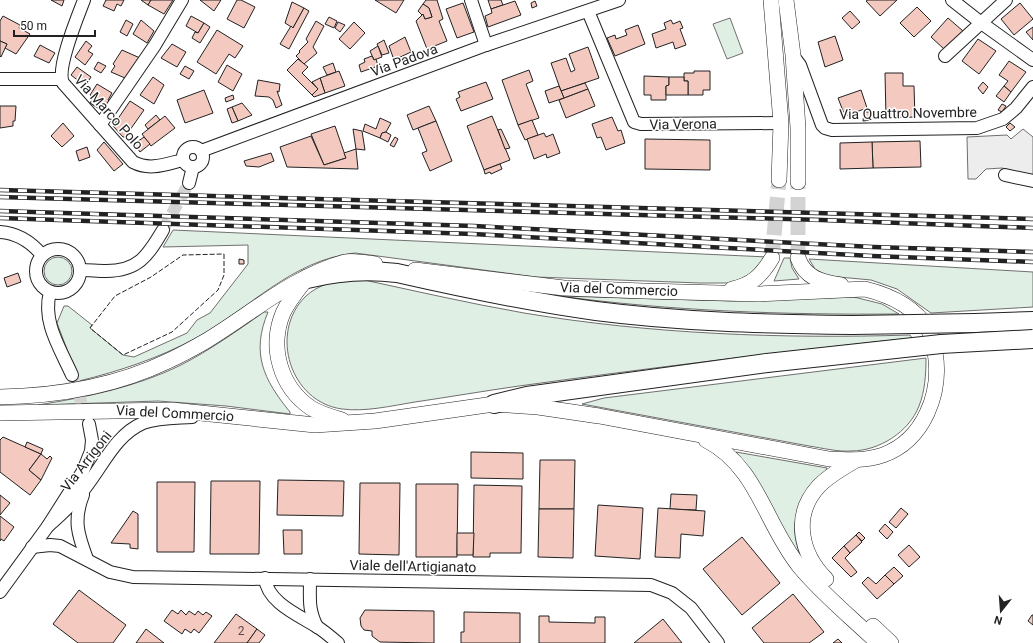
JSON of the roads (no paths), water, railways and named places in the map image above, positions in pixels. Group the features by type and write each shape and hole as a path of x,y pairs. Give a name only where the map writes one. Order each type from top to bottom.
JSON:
{"highway":[{"name":"Via del Commercio","path":"307,279 330,273 352,270 372,270 397,273 539,302 597,311 693,320 782,324 853,325 1033,321"},
{"name":"Via del Commercio","path":"494,404 535,395 767,363 941,344 1033,339"}],"main road":[{"path":"772,0 782,123 779,180"},
{"path":"786,0 793,55 798,128 798,182"},
{"path":"718,292 736,288 755,280 763,273 772,258"},
{"path":"798,258 805,272 825,283 865,289"},
{"name":"Via del Commercio","path":"0,397 54,393 89,387 129,377 167,361 206,341 281,292 318,272 347,262 382,264 490,280 564,288 644,292 718,292 759,294 865,289 891,297 900,302 925,324 934,343 937,362 934,392 926,416 914,434 901,445 884,455 856,460 829,459 562,410 494,404 375,421 315,425 172,410 0,413"},
{"name":"Via del Commercio","path":"307,279 289,302 280,322 277,342 279,363 290,386 303,402 318,411 349,423"},
{"path":"694,434 716,446 735,461 752,485 781,540 800,566 878,643"},
{"path":"856,460 818,487 812,496 804,515 804,540 813,565 891,643"}],"street":[{"name":"Via Marco Polo","path":"61,79 68,45 84,0"},
{"path":"100,125 155,45 182,0"},
{"path":"471,0 486,45"},
{"name":"Via Padova","path":"201,151 486,45 619,0"},
{"path":"952,0 1033,60"},
{"path":"945,56 980,22 1006,0"},
{"name":"Via Verona","path":"588,11 634,122 641,124 782,123"},
{"name":"Via Quattro Novembre","path":"793,55 800,65 822,125 824,128 832,130 977,128 1003,119 1016,108 1033,87"},
{"name":"Via Marco Polo","path":"0,79 61,79 129,158 143,167 152,167 183,160"},
{"path":"194,147 201,151 203,157 199,166 193,167 186,165 183,160 183,155 189,148 194,147"},
{"path":"189,183 193,167"},
{"path":"1005,175 1033,181"},
{"path":"81,270 107,271 126,268 138,264 149,254 163,230"},
{"path":"0,232 10,233 20,237 42,255"},
{"path":"64,249 76,257 81,270 80,277 73,288 66,292 50,292 39,282 36,275 36,267 42,255 49,250 64,249"},
{"path":"50,292 47,310 48,320 72,375"},
{"name":"Via Arrigoni","path":"48,526 67,509 88,485 106,457 132,429 159,419 224,415"},
{"name":"Via Arrigoni","path":"0,592 48,526 88,461 92,440 89,424"},
{"path":"87,559 79,534 77,519 78,508 88,485"},
{"name":"Viale dell'Artigianato","path":"32,547 50,544 60,546 110,572 133,577 651,584 672,593 690,608 718,643"},
{"path":"265,578 268,590 274,597 289,610 317,627 338,643"},
{"path":"310,579 309,603 311,614 317,627"}],"tunnel":[{"path":"772,258 779,180"},
{"path":"798,182 798,258"},
{"path":"163,230 189,183"},
{"path":"72,375 87,419"}],"railway":[{"path":"0,190 1033,219"},
{"path":"0,197 822,220 1033,228"},
{"path":"0,211 474,226 873,247 1033,252"},
{"path":"0,218 473,234 872,256 1033,262"}]}
